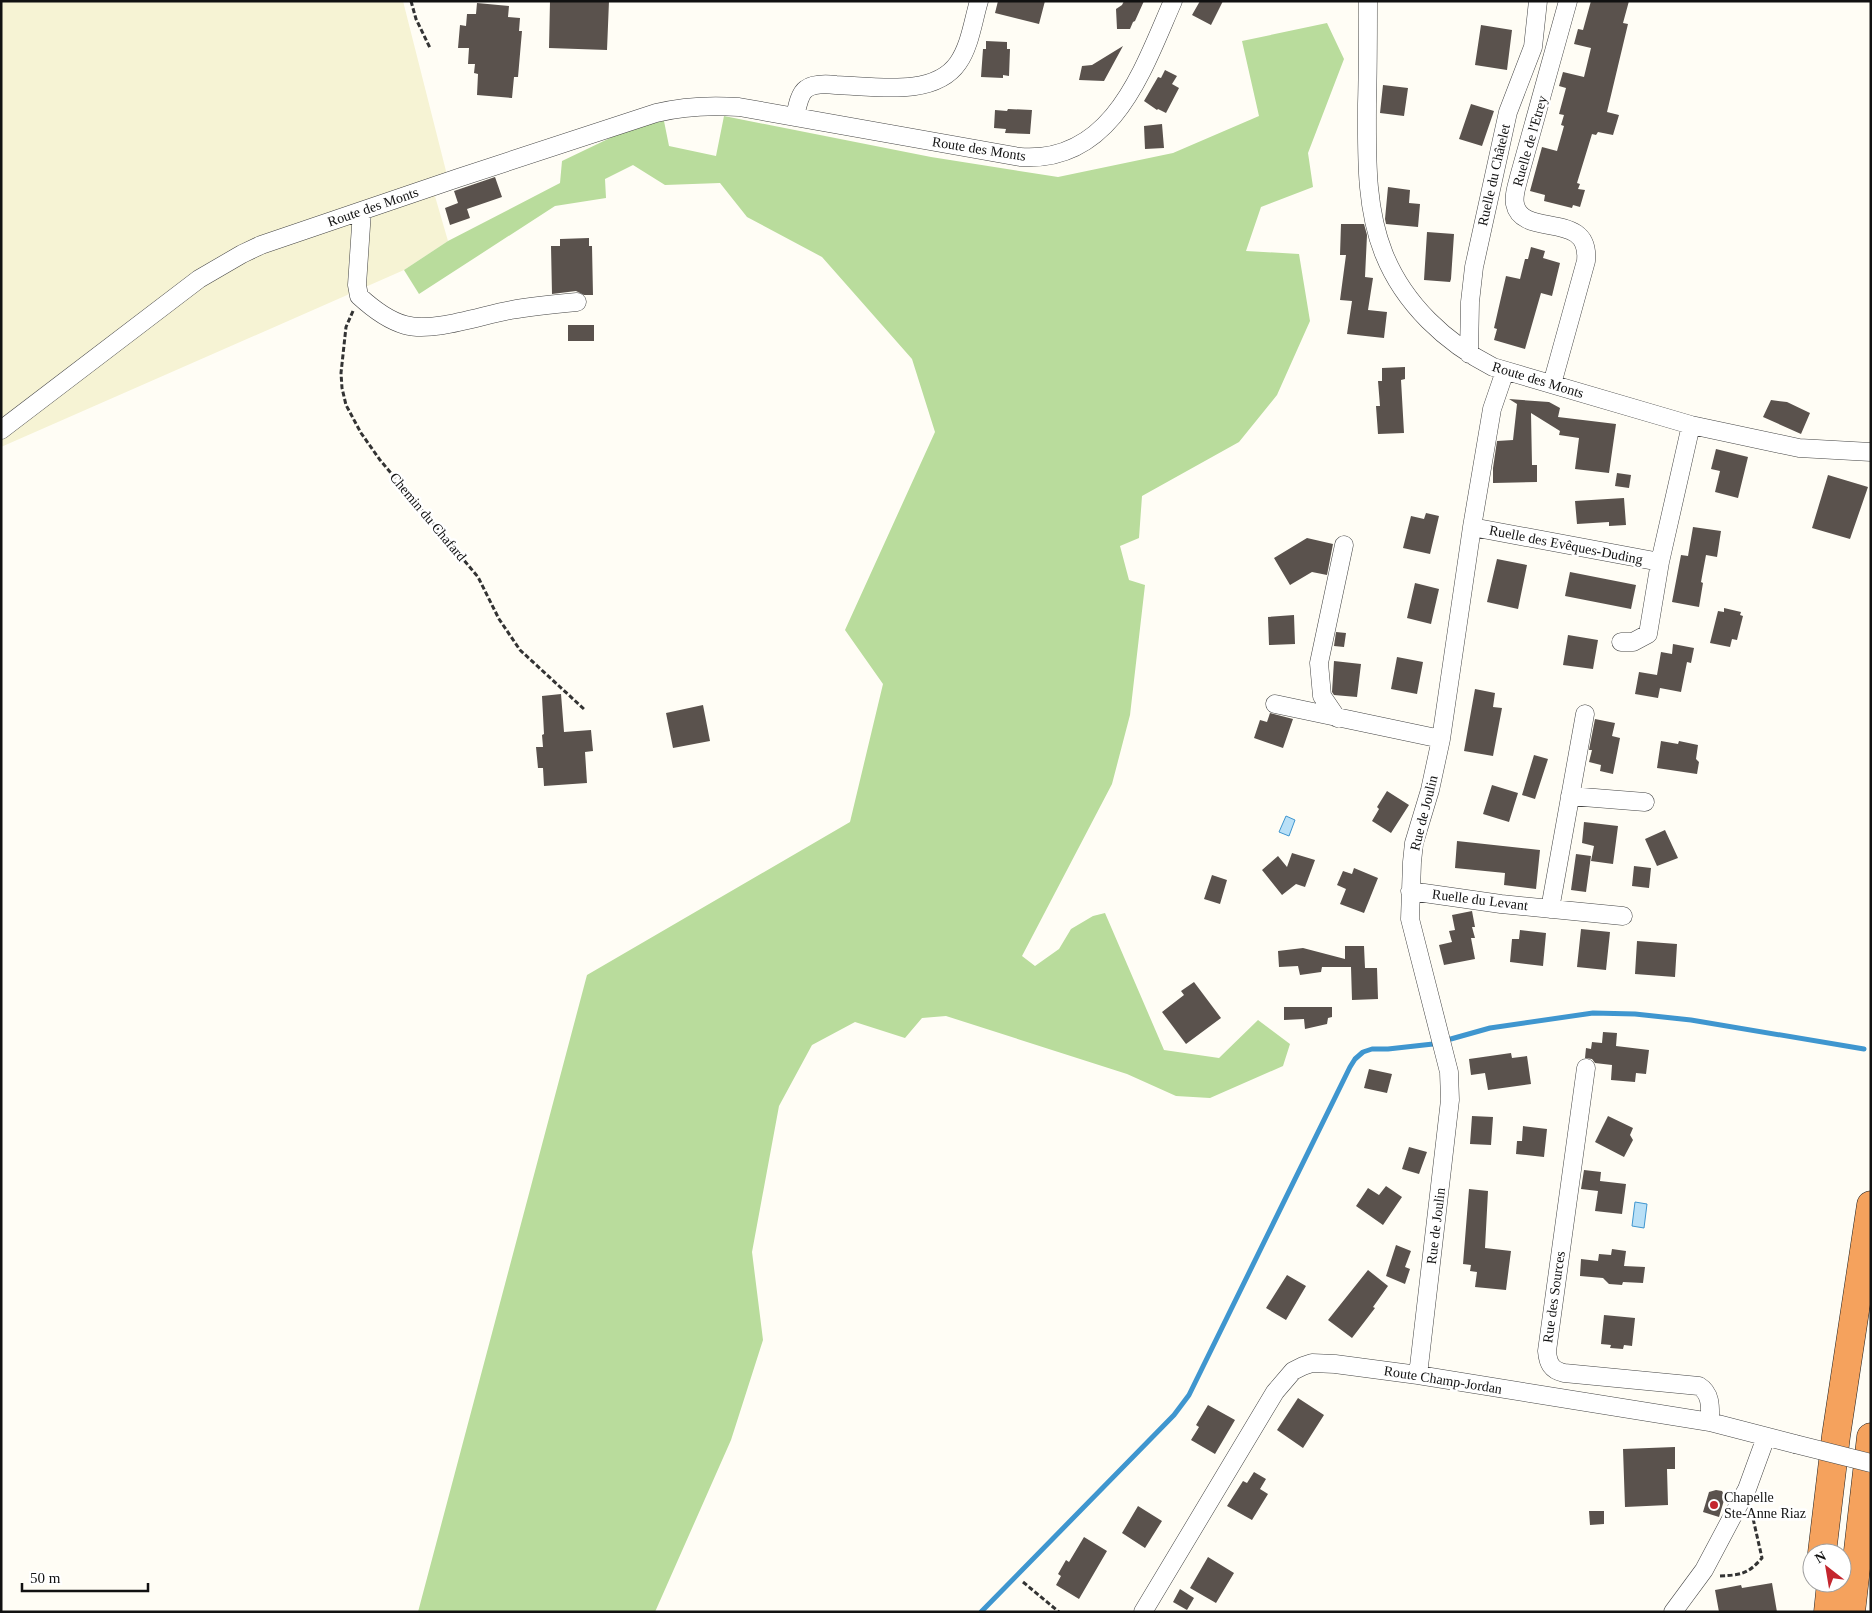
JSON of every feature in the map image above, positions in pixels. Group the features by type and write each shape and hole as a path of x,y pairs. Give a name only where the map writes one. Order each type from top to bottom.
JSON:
{"highway":[{"path":"1823,1543 1838,1426 1871,1205"},
{"path":"1835,1543 1847,1439 1871,1272"},
{"path":"1852,1612 1871,1437"},
{"path":"1816,1612 1817,1593"},
{"path":"1828,1612 1830,1593"}],"street":[{"path":"795,117 801,95 807,88 812,86 829,84 910,87 930,84 938,80 952,70 961,58 968,42 979,1"},
{"name":"Route des Monts","path":"1,430 199,279 223,264 261,245 635,119 672,109 722,106 1020,157 1039,157 1062,152 1085,142 1098,132 1120,108 1134,86 1173,1"},
{"name":"Route des Monts","path":"1368,1 1368,182 1380,241 1391,268 1414,304 1441,333 1469,354 1493,367 1691,425 1799,448 1871,452"},
{"name":"Ruelle du Châtelet","path":"1469,354 1470,302 1474,267 1508,112 1533,47 1538,1"},
{"name":"Ruelle de l'Etrey","path":"1552,384 1586,261 1586,248 1582,239 1573,232 1523,216 1516,209 1515,198 1519,177 1568,1"},
{"path":"362,210 357,285 359,296 379,313 394,321 414,327 439,325 536,306 577,302"},
{"name":"Rue de Joulin","path":"1418,1375 1450,1100 1449,1072 1413,935 1410,891 1414,843 1430,790 1442,739 1472,527 1492,409 1506,371"},
{"name":"Ruelle des Evêques-Duding","path":"1621,642 1633,642 1648,634 1660,562 1691,425"},
{"name":"Ruelle des Evêques-Duding","path":"1472,527 1660,562"},
{"path":"1337,718 1322,696 1319,663 1344,545"},
{"path":"1275,704 1442,739"},
{"path":"1550,909 1585,714"},
{"path":"1570,796 1645,802"},
{"name":"Ruelle du Levant","path":"1410,891 1500,904 1623,916"},
{"name":"Rue des Sources","path":"1586,1068 1547,1351 1548,1363 1554,1370 1564,1373 1699,1386 1706,1392 1708,1397 1710,1422"},
{"name":"Route Champ-Jordan","path":"1143,1612 1275,1392 1293,1371 1312,1363 1418,1375 1710,1422 1871,1463"},
{"path":"1673,1612 1704,1570 1747,1489 1766,1437"}],"path":[{"path":"411,1 418,25 430,48"},
{"name":"Chemin du Chafard","path":"359,296 346,327 341,373 346,405 357,427 380,460 478,577 499,619 520,650 585,710"},
{"path":"1704,1570 1720,1576 1742,1574 1752,1569 1762,1558 1747,1489"},
{"path":"1023,1582 1059,1612"}],"shaded area":[{"path":"1,1 403,1 447,175 430,179 448,241 404,270 1,447"}],"green space":[{"path":"1327,23 1344,59 1308,153 1313,187 1261,207 1246,251 1299,254 1310,321 1277,395 1239,442 1142,496 1139,538 1120,546 1129,580 1145,585 1130,715 1112,784 1022,956 1035,966 1059,949 1071,929 1093,916 1105,913 1164,1050 1219,1058 1258,1020 1290,1044 1283,1066 1210,1098 1176,1096 1127,1074 946,1016 922,1018 905,1038 855,1022 812,1045 779,1106 752,1252 763,1340 731,1440 655,1612 418,1612 587,975 850,822 883,684 845,630 935,432 912,359 822,257 747,217 720,183 665,185 633,165 605,179 606,198 555,206 419,294 404,270 448,241 560,183 562,161 633,127 664,121 669,146 716,156 724,116 931,157 1058,177 1173,153 1259,116 1242,41"}],"water":[{"path":"1286,816 1295,820 1289,836 1279,832"},
{"path":"1635,1202 1647,1204 1644,1228 1632,1226"}],"building":[{"path":"550,1 609,1 607,50 549,48"},
{"path":"998,1 1045,1 1039,24 995,13"},
{"path":"1124,1 1144,1 1130,29 1117,29 1116,9"},
{"path":"1200,1 1223,1 1211,25 1192,15"},
{"path":"1591,1 1629,1 1623,23 1628,24 1607,112 1619,115 1613,135 1598,132 1596,135 1592,134 1577,183 1580,184 1578,189 1585,190 1580,207 1573,205 1572,208 1544,201 1545,195 1530,191 1542,147 1557,151 1564,126 1561,125 1564,115 1559,114 1566,88 1559,86 1563,72 1584,77 1591,48 1574,44 1578,29 1583,30"},
{"path":"477,3 509,6 508,17 520,18 519,31 522,31 518,77 514,77 512,98 477,95 478,74 474,73 475,64 468,64 469,48 458,48 460,25 466,26 467,14 476,14"},
{"path":"1481,25 1512,30 1507,70 1475,65"},
{"path":"986,41 1007,42 1007,49 1010,49 1009,76 1003,75 1003,78 981,77 983,49 986,49"},
{"path":"1123,46 1104,81 1079,80 1082,66 1092,65"},
{"path":"1165,70 1177,76 1172,84 1179,88 1166,113 1157,110 1144,101 1158,77 1161,78"},
{"path":"1383,85 1408,88 1404,116 1380,113"},
{"path":"1471,104 1494,111 1482,146 1459,139"},
{"path":"1008,109 1032,110 1030,134 1005,133 1006,129 994,128 995,110 1007,111"},
{"path":"1162,124 1164,148 1145,149 1144,126"},
{"path":"495,177 502,197 467,209 470,218 450,225 445,208 458,203 454,191"},
{"path":"1388,187 1410,190 1409,203 1420,204 1418,227 1386,224"},
{"path":"1341,224 1364,224 1367,235 1365,277 1373,278 1368,310 1387,312 1384,338 1347,334 1352,301 1340,300 1346,255 1340,255"},
{"path":"1427,232 1454,234 1450,282 1424,280"},
{"path":"589,238 589,246 592,246 593,295 584,295 576,291 552,294 551,246 560,246 560,239"},
{"path":"1531,247 1545,251 1543,258 1560,263 1552,296 1541,293 1525,349 1494,340 1497,329 1494,328 1506,276 1520,279 1525,259 1528,259"},
{"path":"568,325 594,325 594,341 568,341"},
{"path":"1405,367 1405,379 1401,380 1404,433 1378,434 1376,406 1380,406 1378,381 1382,381 1382,368"},
{"path":"1509,399 1549,402 1560,408 1558,417 1616,424 1609,473 1575,469 1579,438 1559,435 1560,431 1531,413 1532,465 1537,465 1537,482 1493,483 1497,441 1513,440 1517,404"},
{"path":"1771,400 1787,402 1810,413 1801,434 1763,417"},
{"path":"1716,449 1748,457 1738,498 1715,492 1720,471 1711,469"},
{"path":"1617,473 1631,475 1629,488 1615,486"},
{"path":"1828,475 1868,487 1850,539 1812,528"},
{"path":"1624,498 1626,525 1609,526 1609,522 1577,524 1575,501"},
{"path":"1426,513 1439,516 1430,554 1403,548 1411,516 1424,519"},
{"path":"1693,527 1721,531 1717,557 1706,555 1699,607 1672,602 1681,555 1688,556"},
{"path":"1307,538 1333,544 1327,575 1312,572 1290,585 1274,558"},
{"path":"1497,559 1527,565 1518,609 1487,602"},
{"path":"1570,572 1636,585 1631,609 1565,596"},
{"path":"1415,583 1439,589 1431,624 1407,618"},
{"path":"1724,608 1741,612 1740,615 1743,616 1737,640 1732,639 1730,647 1710,643 1718,611 1724,612"},
{"path":"1294,615 1295,644 1269,645 1268,617"},
{"path":"1336,632 1346,633 1344,647 1334,646"},
{"path":"1568,635 1598,640 1593,669 1563,665"},
{"path":"1673,644 1694,648 1691,663 1687,662 1681,692 1660,688 1658,698 1635,694 1639,672 1657,675 1661,652 1672,654"},
{"path":"1397,657 1423,662 1417,694 1391,689"},
{"path":"1334,661 1361,664 1357,697 1334,695 1332,692"},
{"path":"1475,689 1495,693 1493,707 1502,708 1493,756 1464,751"},
{"path":"561,694 564,732 591,730 593,751 585,752 587,783 544,786 543,768 538,768 536,747 543,747 542,696"},
{"path":"703,705 710,741 673,748 666,713"},
{"path":"1270,713 1293,719 1283,748 1254,738 1260,720 1267,722"},
{"path":"1595,719 1615,723 1612,736 1620,738 1613,774 1600,771 1601,765 1589,762 1592,750 1589,750"},
{"path":"1661,741 1678,744 1679,741 1698,745 1696,759 1699,762 1697,774 1657,768"},
{"path":"1534,755 1548,759 1535,799 1522,795"},
{"path":"1492,785 1518,793 1509,822 1483,814"},
{"path":"1387,791 1409,805 1391,833 1372,821 1379,809 1377,807"},
{"path":"1584,822 1618,826 1613,864 1591,861 1594,846 1582,843"},
{"path":"1665,830 1678,858 1657,866 1645,839"},
{"path":"1457,841 1540,850 1536,889 1504,885 1505,873 1455,868"},
{"path":"1292,853 1315,860 1305,887 1296,884 1282,895 1262,870 1278,856 1287,867"},
{"path":"1576,854 1591,856 1586,892 1571,890"},
{"path":"1634,866 1651,868 1649,888 1632,886"},
{"path":"1354,868 1378,878 1364,913 1340,904 1346,889 1337,885 1343,871 1352,874"},
{"path":"1212,875 1227,880 1220,904 1204,899"},
{"path":"1472,911 1475,927 1472,927 1475,938 1471,938 1475,959 1444,965 1439,945 1452,942 1449,931 1455,930 1452,915"},
{"path":"1581,929 1610,932 1606,970 1577,967"},
{"path":"1520,930 1546,933 1543,966 1510,962 1512,939 1519,939"},
{"path":"1637,941 1677,944 1675,977 1635,974"},
{"path":"1345,946 1364,946 1365,968 1377,968 1378,999 1352,1000 1351,967 1322,967 1321,972 1300,975 1298,966 1279,967 1278,951 1303,948 1345,959"},
{"path":"1194,982 1221,1018 1186,1044 1162,1012 1184,995 1181,991"},
{"path":"1284,1007 1332,1007 1332,1017 1328,1018 1327,1024 1305,1029 1304,1019 1284,1020"},
{"path":"1603,1032 1617,1033 1616,1046 1649,1050 1646,1074 1636,1073 1635,1082 1611,1080 1612,1065 1595,1063 1592,1059 1585,1058 1586,1048 1591,1049 1592,1042 1602,1043"},
{"path":"1511,1053 1512,1058 1527,1056 1531,1084 1488,1090 1485,1073 1471,1075 1469,1059"},
{"path":"1369,1069 1392,1074 1387,1093 1364,1088"},
{"path":"1472,1116 1493,1117 1491,1145 1470,1144"},
{"path":"1608,1116 1633,1128 1630,1135 1633,1140 1624,1157 1595,1142"},
{"path":"1523,1126 1547,1129 1544,1157 1516,1154 1517,1141 1522,1141"},
{"path":"1409,1147 1427,1152 1419,1174 1402,1169"},
{"path":"1584,1170 1601,1172 1600,1181 1626,1184 1622,1214 1595,1211 1598,1191 1581,1189"},
{"path":"1386,1186 1402,1197 1383,1225 1356,1206 1368,1188 1379,1195"},
{"path":"1469,1189 1488,1191 1485,1248 1511,1251 1506,1290 1475,1287 1477,1272 1470,1271 1471,1265 1463,1264"},
{"path":"1396,1245 1411,1251 1405,1267 1410,1269 1405,1284 1386,1276"},
{"path":"1612,1249 1626,1251 1624,1266 1645,1267 1643,1283 1623,1282 1622,1285 1609,1284 1603,1278 1580,1276 1581,1259 1598,1261 1599,1254 1611,1255"},
{"path":"1368,1270 1388,1286 1373,1307 1375,1308 1352,1338 1328,1320"},
{"path":"1287,1275 1306,1286 1286,1320 1266,1308"},
{"path":"1604,1315 1635,1318 1632,1346 1624,1345 1623,1349 1610,1348 1611,1345 1601,1344"},
{"path":"1298,1398 1324,1415 1303,1448 1277,1430"},
{"path":"1208,1405 1235,1420 1215,1454 1191,1440 1199,1427 1196,1425"},
{"path":"1675,1447 1675,1469 1667,1469 1668,1505 1625,1507 1623,1449"},
{"path":"1254,1472 1266,1479 1260,1489 1268,1494 1252,1520 1227,1506 1243,1481 1247,1483"},
{"name":"Chapelle Ste-Anne Riaz","path":"1722,1491 1725,1497 1719,1517 1703,1512 1709,1492"},
{"path":"1138,1506 1162,1521 1145,1548 1122,1533"},
{"path":"1589,1511 1604,1511 1604,1524 1590,1525"},
{"path":"1084,1537 1107,1551 1079,1599 1056,1585 1061,1576 1058,1574 1066,1560 1069,1562"},
{"path":"1208,1557 1234,1573 1216,1603 1190,1588"},
{"path":"1772,1583 1777,1612 1719,1612 1715,1590 1741,1585 1742,1588"},
{"path":"1180,1589 1194,1598 1187,1610 1173,1602"}],"waterway":[{"path":"981,1612 1174,1415 1189,1395 1350,1067 1363,1052 1372,1049 1433,1044 1490,1028 1593,1013 1635,1014 1691,1020 1864,1049"}],"place":[{"name":"Chapelle Ste-Anne Riaz","path":"1714,1505"}]}
